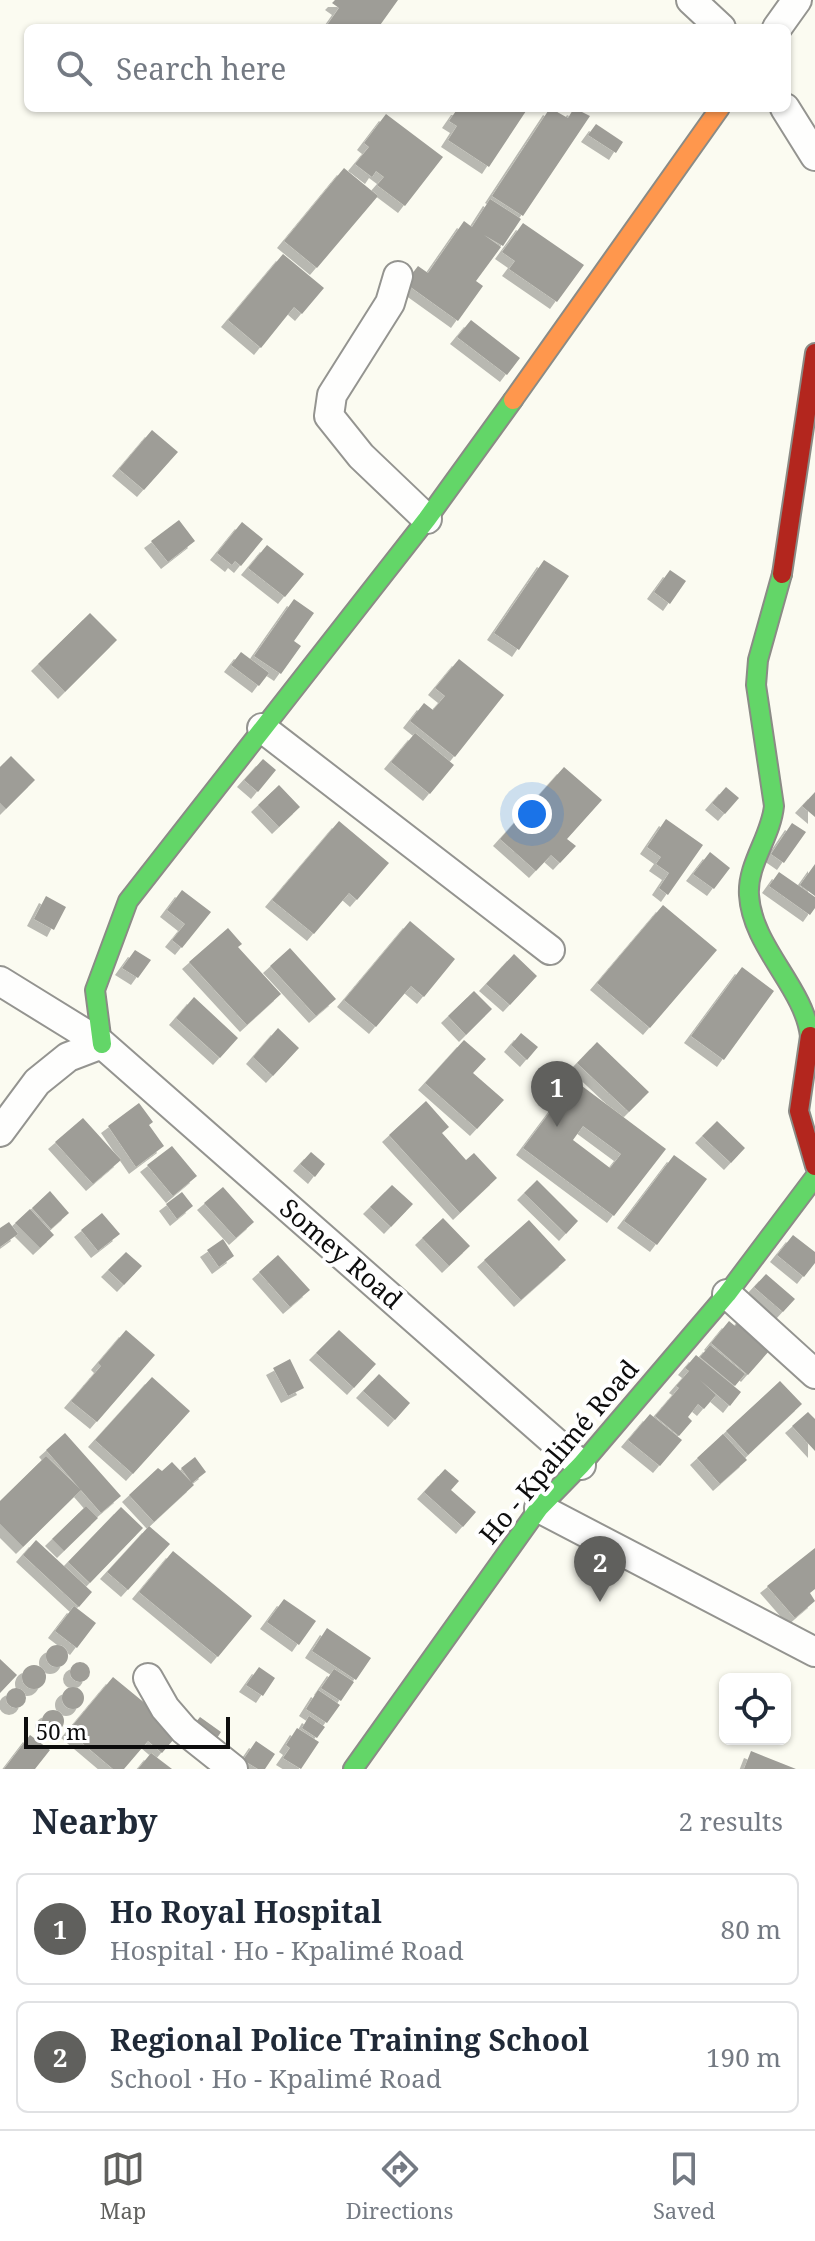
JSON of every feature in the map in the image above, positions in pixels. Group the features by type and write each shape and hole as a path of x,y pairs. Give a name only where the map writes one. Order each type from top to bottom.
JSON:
{"street":[{"path":"691,0 717,24"},
{"path":"780,24 797,0"},
{"path":"0,1132 37,1082 68,1057 102,1044 95,990 128,901 427,519 717,112"},
{"path":"788,112 815,156"},
{"path":"398,276 390,303 332,395 329,416 361,456 427,519"},
{"path":"815,353 784,566 758,660 756,685 774,806 774,826 749,885 749,902 756,925 808,1020 810,1036 799,1111 815,1166"},
{"path":"262,728 550,950"},
{"name":"Somey Road","path":"0,981 102,1044 581,1465"},
{"name":"Ho - Kpalimé Road","path":"353,1769 539,1508 581,1465 727,1294 815,1177"},
{"path":"727,1294 815,1374"},
{"path":"539,1508 815,1652"},
{"path":"148,1678 165,1708 184,1730 233,1769"}],"building":[{"path":"335,0 398,0 381,24 328,24 339,8 332,3"},
{"path":"455,112 525,112 489,167 448,140 457,126 449,121"},
{"path":"547,112 557,112 568,118 572,112 590,116 523,216 492,196"},
{"path":"386,114 443,157 405,206 377,185 384,177 376,171 372,177 355,164 369,147 364,143"},
{"path":"596,124 623,142 616,153 588,135"},
{"path":"344,168 378,196 317,268 284,241"},
{"path":"490,199 521,219 503,246 484,235 501,247 476,281 483,286 458,321 405,283 418,266 428,273 464,221 472,227"},
{"path":"523,223 584,265 557,302 509,269 515,261 502,252"},
{"path":"283,254 324,288 302,314 294,307 261,348 228,320"},
{"path":"471,320 520,358 507,375 457,337"},
{"path":"152,430 178,452 144,490 119,469"},
{"path":"179,520 195,541 168,562 151,541"},
{"path":"242,522 263,539 241,566 235,561 232,565 217,553"},
{"path":"267,545 304,574 285,597 248,568"},
{"path":"544,560 569,576 519,650 494,633"},
{"path":"670,570 686,581 670,604 654,592"},
{"path":"294,599 314,613 294,641 301,646 281,674 254,656"},
{"path":"90,613 117,640 65,692 38,664"},
{"path":"241,652 269,673 259,686 231,665"},
{"path":"459,659 504,695 455,757 410,721 424,703 433,710 445,696 435,688"},
{"path":"415,733 454,765 430,794 391,762"},
{"path":"11,756 35,780 6,809 0,803 0,767"},
{"path":"263,759 276,770 258,792 244,780"},
{"path":"564,767 602,800 567,839 576,846 560,863 551,855 536,871 500,839"},
{"path":"279,785 300,807 279,827 258,805"},
{"path":"726,787 739,798 725,814 712,803"},
{"path":"815,792 815,817 802,806"},
{"path":"666,819 703,845 668,895 659,888 669,873 656,864 661,857 647,847"},
{"path":"339,821 389,863 357,900 349,893 314,934 272,900"},
{"path":"792,823 806,832 784,863 771,854"},
{"path":"710,852 730,868 714,889 693,874"},
{"path":"815,864 815,896 800,885"},
{"path":"779,872 815,897 815,908 810,915 769,886"},
{"path":"182,890 211,912 182,948 172,940 185,924 167,910"},
{"path":"46,896 66,907 54,930 34,919"},
{"path":"663,905 717,950 650,1028 597,983"},
{"path":"410,921 455,959 424,997 411,986 376,1027 344,1000"},
{"path":"228,928 242,944 238,947 281,994 247,1025 189,962"},
{"path":"290,948 336,999 316,1016 270,966"},
{"path":"135,950 151,960 138,978 122,968"},
{"path":"514,954 537,976 510,1005 486,984"},
{"path":"742,967 774,991 724,1060 691,1036"},
{"path":"474,991 492,1009 466,1035 448,1016"},
{"path":"194,997 238,1038 220,1058 176,1018"},
{"path":"278,1028 299,1048 273,1076 253,1057"},
{"path":"521,1033 538,1047 527,1060 511,1045"},
{"path":"464,1040 486,1059 473,1073 504,1100 477,1129 425,1083"},
{"path":"597,1042 649,1092 629,1112 577,1063"},
{"path":"574,1080 666,1149 614,1216 523,1148","holes":["583,1126 621,1154 610,1168 573,1140"]},
{"path":"426,1101 449,1127 442,1133 466,1160 474,1153 497,1178 460,1213 389,1135"},
{"path":"139,1103 153,1122 149,1125 164,1146 136,1167 108,1126"},
{"path":"83,1118 121,1160 93,1184 55,1142"},
{"path":"717,1121 745,1148 731,1163 702,1136"},
{"path":"172,1146 197,1176 173,1196 147,1165"},
{"path":"311,1152 325,1164 315,1177 300,1164"},
{"path":"674,1155 707,1179 657,1245 624,1221"},
{"path":"537,1180 578,1221 566,1234 524,1193"},
{"path":"392,1185 413,1204 391,1227 370,1207"},
{"path":"223,1187 254,1222 236,1238 204,1203"},
{"path":"50,1191 69,1213 51,1229 32,1208"},
{"path":"182,1192 193,1206 177,1219 166,1204"},
{"path":"30,1209 54,1235 40,1248 15,1223"},
{"path":"102,1213 120,1234 98,1251 81,1230"},
{"path":"443,1218 470,1246 449,1266 422,1238"},
{"path":"529,1220 566,1260 521,1300 484,1260"},
{"path":"9,1222 18,1234 0,1247 0,1228"},
{"path":"793,1235 815,1252 815,1263 804,1277 777,1255"},
{"path":"223,1239 234,1256 219,1267 207,1250"},
{"path":"126,1252 142,1266 124,1285 108,1270"},
{"path":"278,1255 310,1290 290,1307 259,1272"},
{"path":"766,1274 795,1299 783,1312 754,1287"},
{"path":"744,1315 777,1342 748,1375 711,1343 729,1321 735,1326"},
{"path":"126,1330 155,1355 97,1422 71,1401"},
{"path":"339,1330 376,1364 354,1388 316,1353"},
{"path":"710,1345 745,1374 735,1386 700,1357"},
{"path":"696,1355 741,1392 730,1406 700,1380 716,1395 704,1409 698,1404 688,1417 692,1421 679,1436 655,1416 679,1388 676,1386 689,1371 685,1368"},
{"path":"290,1359 304,1388 288,1396 273,1368"},
{"path":"379,1374 410,1403 395,1420 363,1391"},
{"path":"152,1377 190,1411 133,1474 95,1440"},
{"path":"780,1381 802,1404 748,1455 726,1431"},
{"path":"808,1412 815,1419 815,1451 792,1426"},
{"path":"650,1414 682,1440 660,1466 628,1440"},
{"path":"65,1433 121,1496 101,1513 46,1450"},
{"path":"723,1434 747,1460 720,1484 697,1458"},
{"path":"46,1456 81,1490 23,1547 0,1524 0,1501"},
{"path":"195,1457 206,1472 192,1483 181,1468"},
{"path":"172,1462 194,1485 154,1522 129,1495 158,1468 162,1471"},
{"path":"445,1469 459,1481 451,1490 476,1512 463,1527 424,1492"},
{"path":"86,1506 98,1518 64,1551 52,1539"},
{"path":"121,1507 143,1528 90,1583 68,1562"},
{"path":"149,1526 170,1544 128,1590 107,1572"},
{"path":"36,1540 92,1592 79,1607 23,1555"},
{"path":"815,1548 815,1589 810,1593 815,1601 795,1618 767,1586"},
{"path":"173,1551 252,1616 218,1657 139,1592"},
{"path":"284,1599 316,1621 299,1645 267,1622"},
{"path":"74,1606 96,1623 77,1648 55,1631"},
{"path":"327,1628 371,1658 356,1680 312,1651"},
{"path":"57,1645 68,1656 57,1667 46,1656"},
{"path":"0,1659 17,1675 0,1693"},
{"path":"80,1662 87,1665 90,1672 87,1679 80,1682 73,1679 70,1672 73,1665"},
{"path":"34,1665 42,1669 46,1677 42,1685 34,1689 26,1685 22,1677 26,1669"},
{"path":"259,1667 275,1678 263,1696 246,1685"},
{"path":"334,1669 354,1682 341,1701 321,1688"},
{"path":"113,1677 180,1732 162,1753 148,1741 124,1769 113,1769 68,1731"},
{"path":"73,1687 81,1690 84,1698 81,1706 73,1709 65,1706 62,1698 65,1690"},
{"path":"12,1688 20,1688 26,1698 20,1708 12,1708 6,1702 6,1694"},
{"path":"318,1690 340,1705 327,1723 306,1709"},
{"path":"53,1710 61,1713 64,1721 61,1729 53,1732 45,1729 42,1721 45,1713"},
{"path":"309,1716 325,1727 317,1738 302,1728"},
{"path":"200,1717 221,1732 211,1747 189,1731"},
{"path":"297,1728 319,1742 301,1769 283,1758 290,1748 286,1745"},
{"path":"30,1735 50,1750 35,1769 4,1769"},
{"path":"256,1741 275,1754 265,1769 258,1769 243,1760"},
{"path":"751,1751 796,1769 744,1769"},
{"path":"151,1753 172,1769 138,1769"}],"traffic: fast":[{"path":"102,1044 95,990 128,901 427,519 513,400"},
{"path":"782,574 758,660 756,685 774,806 769,829 755,861 749,895 759,932 798,1001 810,1036"},
{"path":"353,1769 539,1508 581,1465 727,1294 815,1177"}],"traffic: slow":[{"path":"513,400 717,112"}],"traffic: jam":[{"path":"782,574 815,353"},
{"path":"810,1036 799,1111 815,1166"}],"place":[{"name":"Ho Royal Hospital","path":"557,1127"},
{"name":"Regional Police Training School","path":"600,1602"}]}
